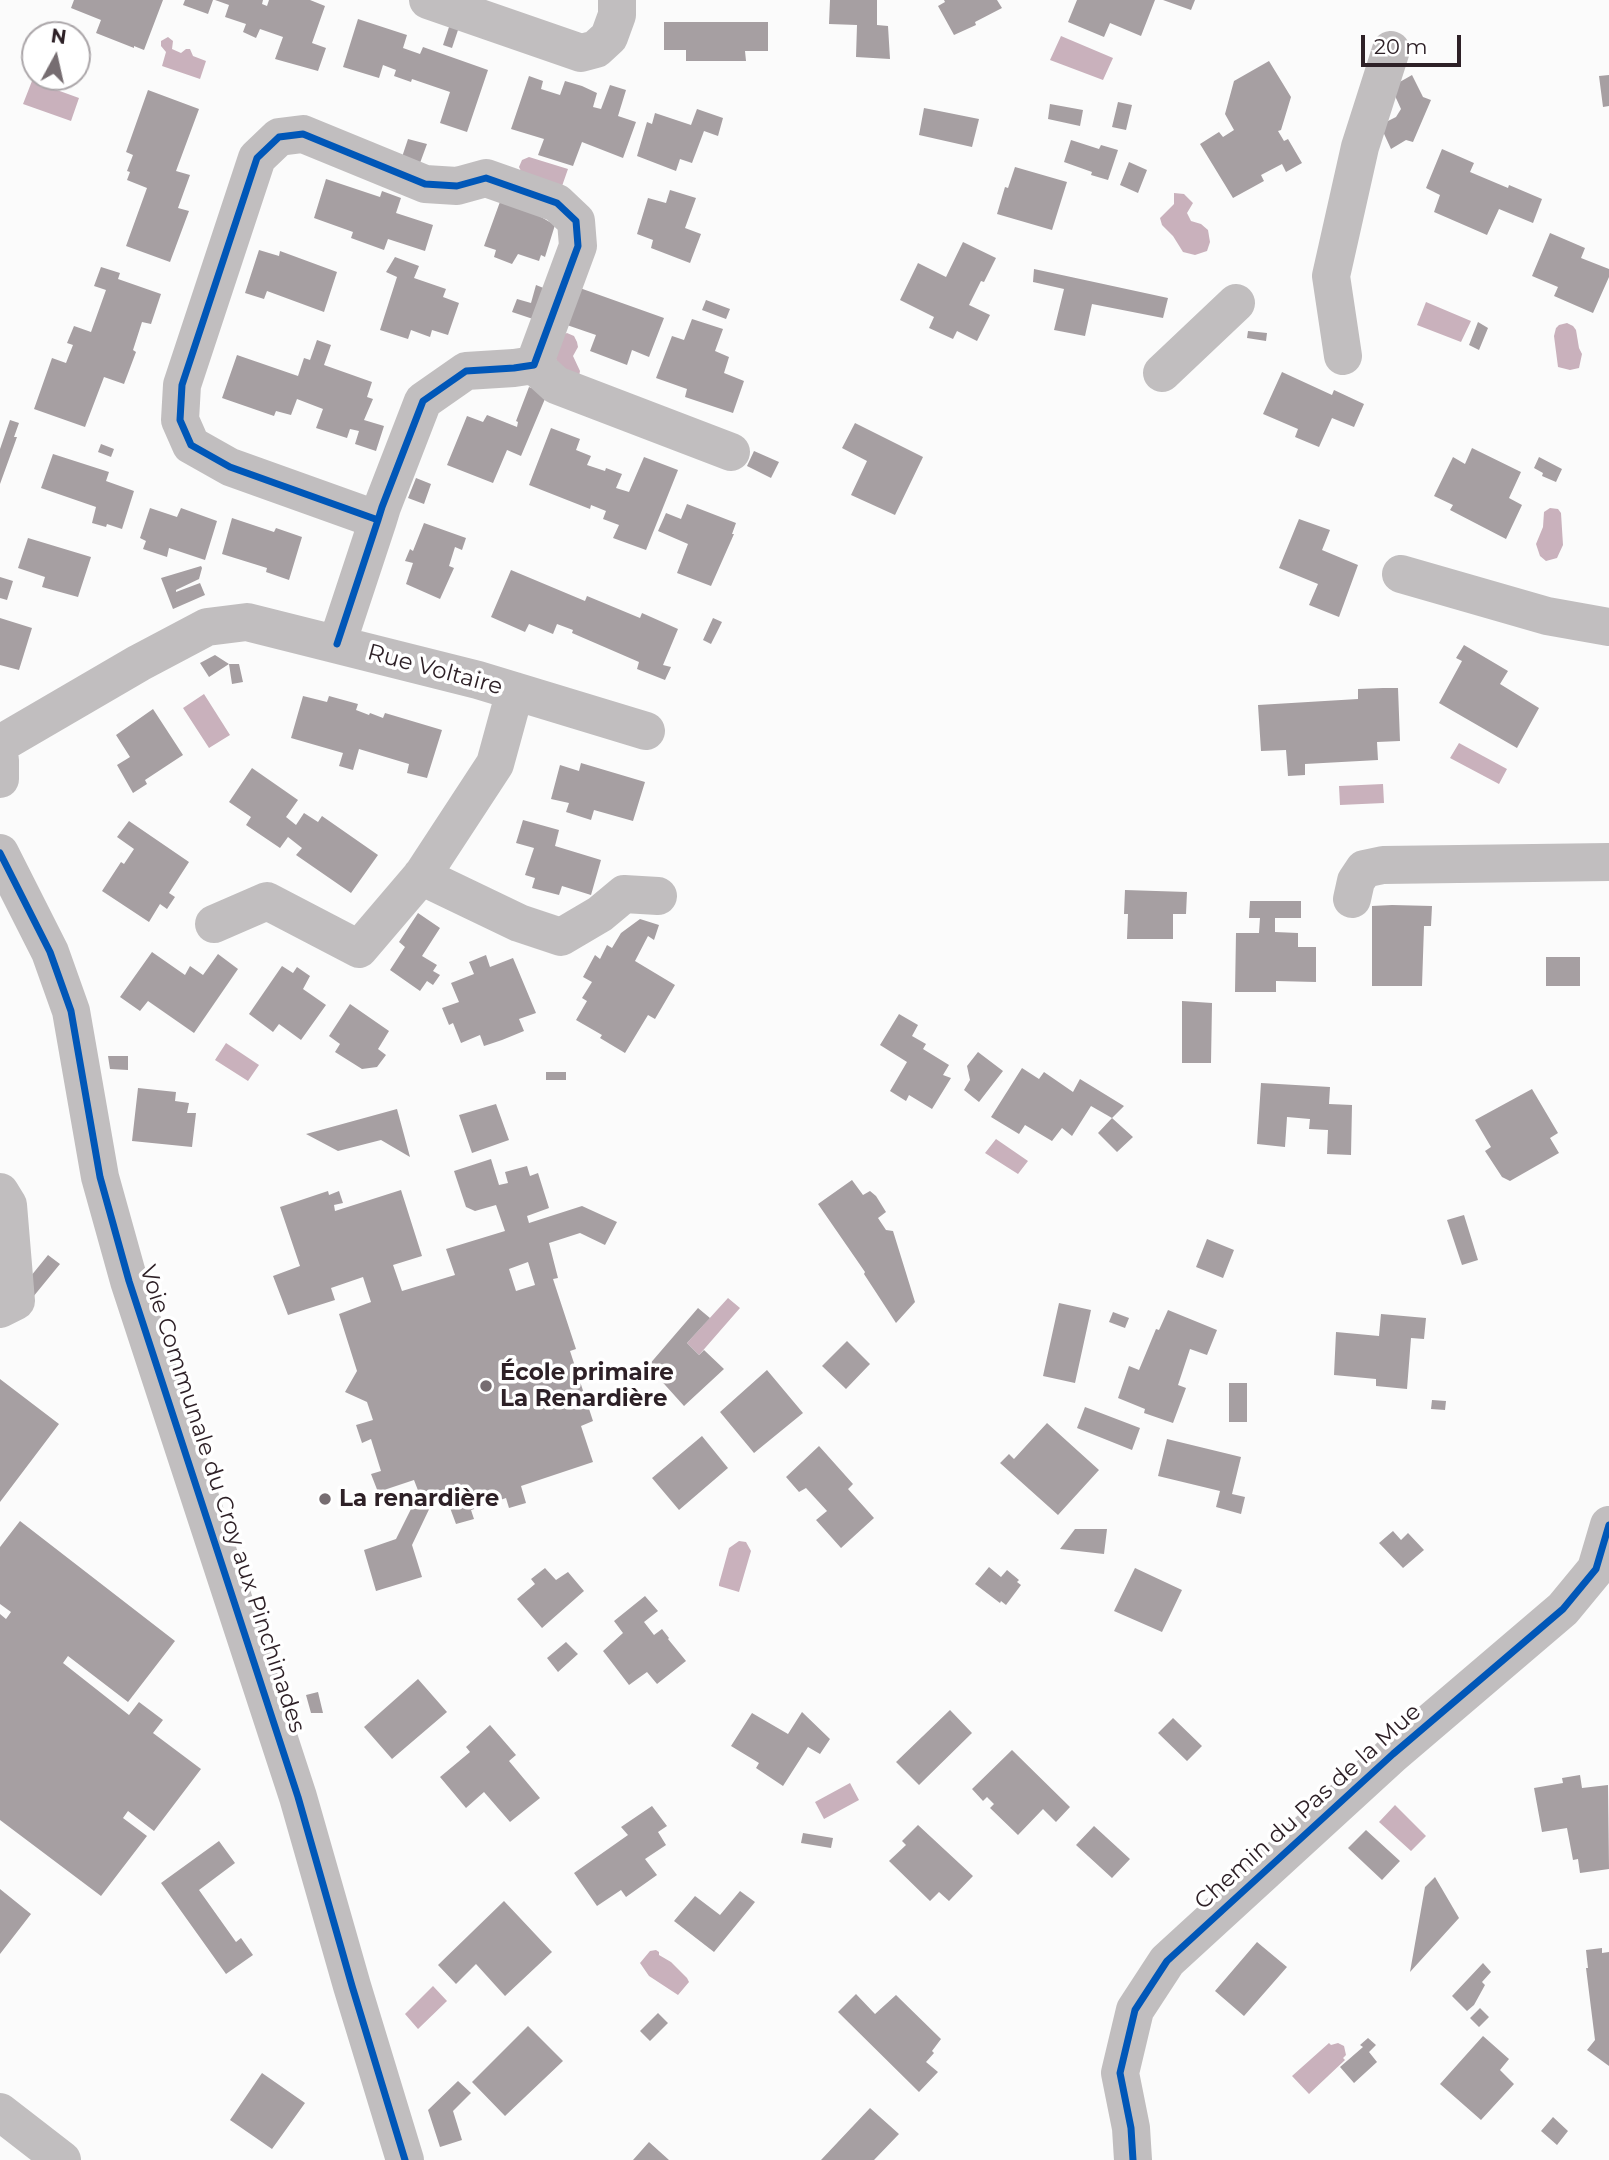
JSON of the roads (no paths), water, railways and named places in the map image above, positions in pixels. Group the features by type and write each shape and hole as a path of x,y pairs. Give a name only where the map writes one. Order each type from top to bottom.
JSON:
{"street":[{"path":"428,0 581,53 596,49 609,37 617,16 617,0"},
{"path":"1343,356 1331,275 1360,147 1391,50"},
{"path":"378,520 230,467 191,445 180,420 183,385 257,158 279,137 303,134 425,184 457,186 486,178 557,203 576,220 579,246 534,365"},
{"path":"1162,373 1236,303"},
{"path":"534,365 556,385 731,452"},
{"path":"337,644 378,520 423,401 466,371 534,365"},
{"path":"1401,574 1548,616 1609,627"},
{"name":"Rue Voltaire","path":"0,744 206,627 247,622 515,691 646,731"},
{"path":"214,924 267,901 359,949 421,876 495,764 515,691"},
{"path":"0,760 0,779"},
{"name":"Voie Communale du Croy aux Pinchinades","path":"0,853 50,952 71,1011 100,1177 129,1281 298,1797 404,2160"},
{"path":"1352,899 1356,880 1364,869 1383,865 1609,862"},
{"path":"421,876 519,923 561,937 600,915 624,894 658,896"},
{"path":"0,1192 8,1205 16,1301 0,1309"},
{"name":"Chemin du Pas de la Mue","path":"1133,2160 1131,2128 1120,2073 1135,2010 1167,1961 1393,1754 1563,1609 1596,1569 1609,1525"},
{"path":"0,2112 62,2160"}],"place":[{"name":"École primaire La Renardière","path":"486,1386"},
{"name":"La renardière","path":"325,1499"}]}
